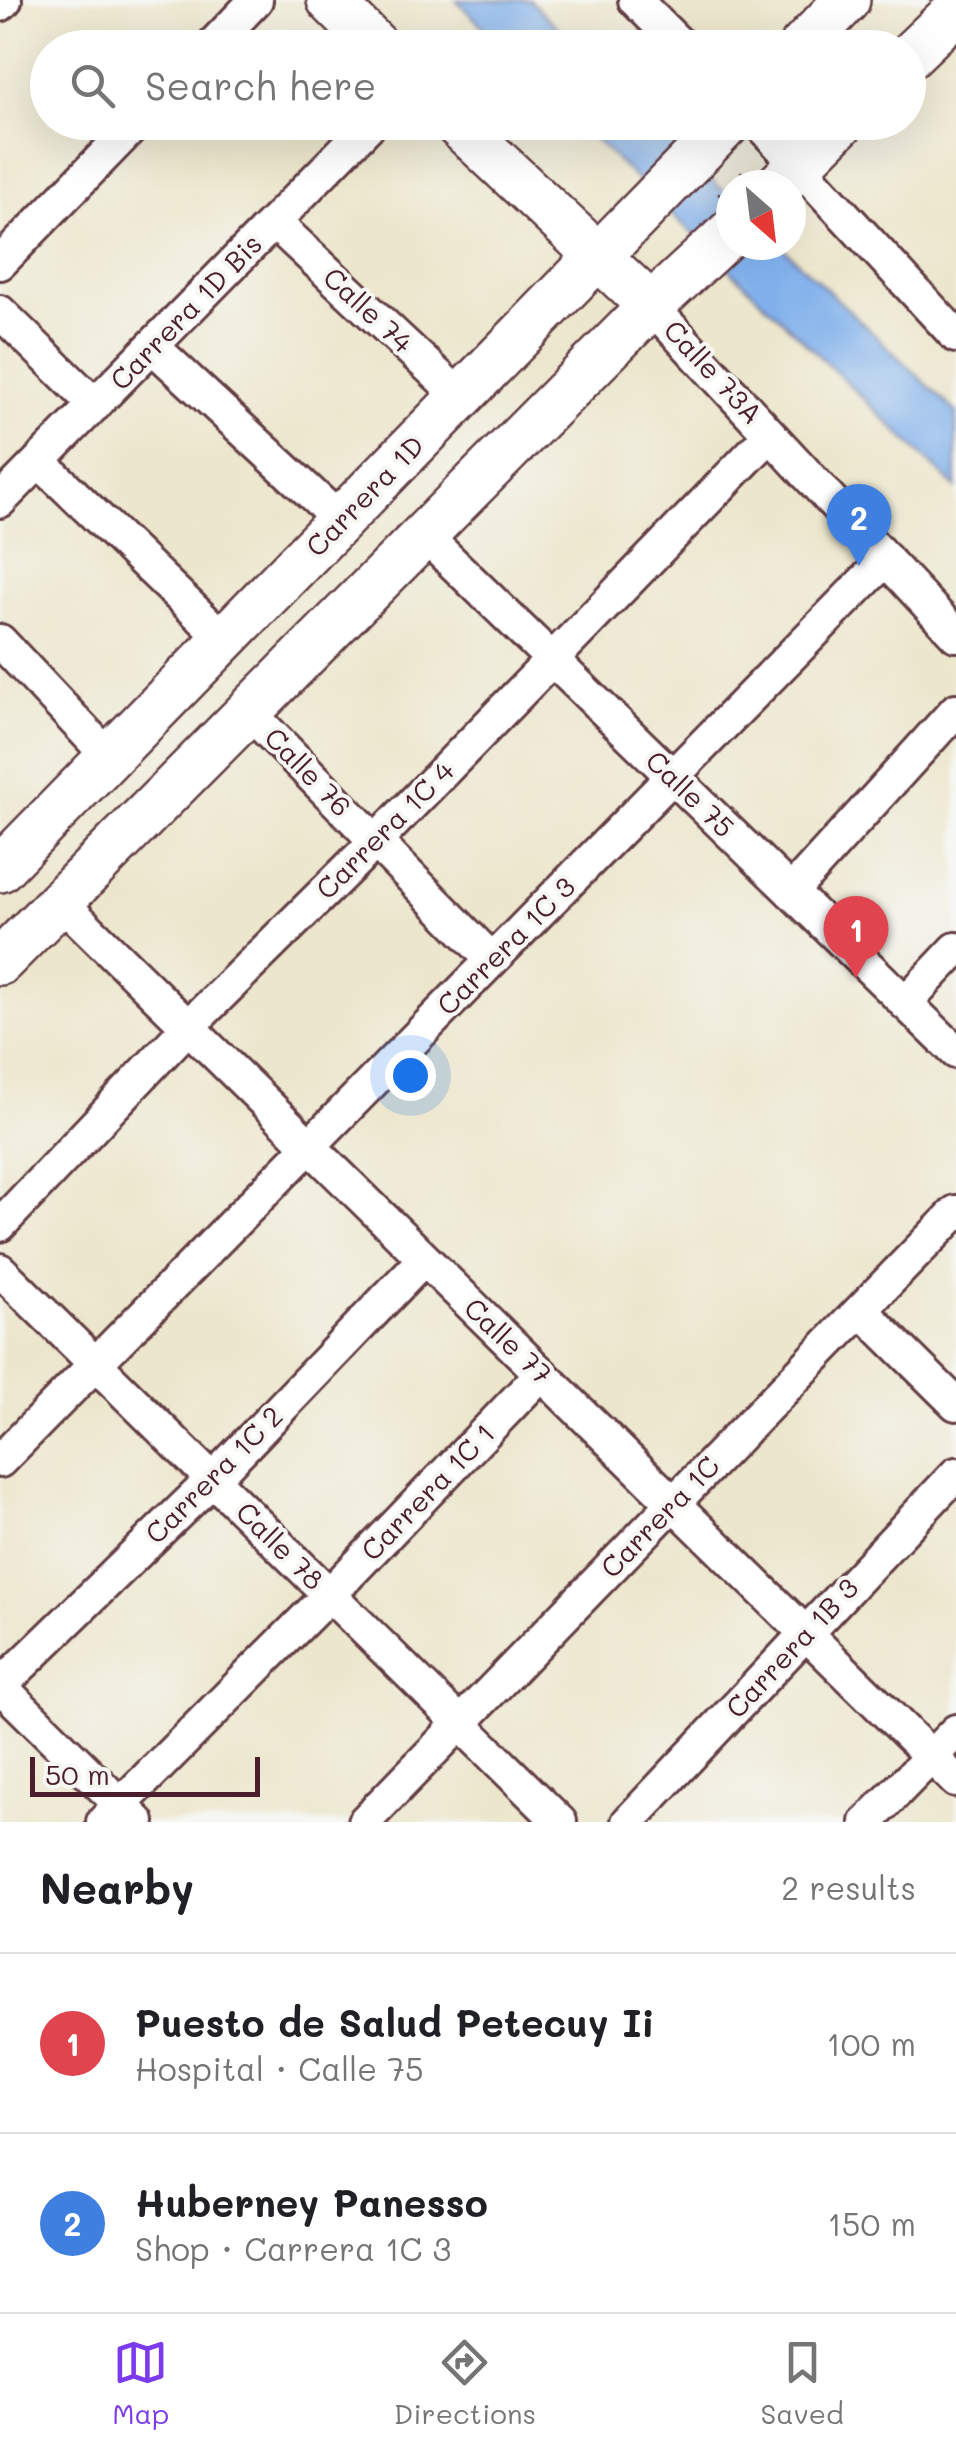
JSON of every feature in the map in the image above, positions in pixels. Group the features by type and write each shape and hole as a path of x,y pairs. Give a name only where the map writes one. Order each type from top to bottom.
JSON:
{"street":[{"path":"227,30 256,0"},
{"path":"330,0 360,30"},
{"path":"635,0 664,30"},
{"path":"818,30 847,0"},
{"path":"926,39 956,10"},
{"path":"0,263 119,140"},
{"name":"Carrera 1D Bis","path":"0,501 354,140"},
{"name":"Calle 73A","path":"475,140 651,306 956,635"},
{"name":"Carrera 1D","path":"5,853 109,757 712,140"},
{"path":"769,140 786,170"},
{"path":"794,170 824,140"},
{"path":"806,191 956,336"},
{"name":"Calle 74","path":"274,222 462,398"},
{"path":"0,962 651,306 716,247"},
{"path":"0,312 94,405"},
{"path":"545,314 576,326 592,347 596,362"},
{"path":"152,346 341,521"},
{"name":"Carrera 1C 4","path":"0,1226 188,1027 376,841 770,435"},
{"path":"39,461 224,640"},
{"name":"Calle 75","path":"424,536 956,1052"},
{"name":"Carrera 1C 3","path":"0,1462 886,559"},
{"path":"0,641 109,757"},
{"path":"790,892 956,710"},
{"name":"Calle 76","path":"249,712 492,960"},
{"name":"Calle 77","path":"60,901 956,1781"},
{"path":"905,1002 956,949"},
{"name":"Carrera 1C","path":"364,1822 956,1212"},
{"name":"Carrera 1C 2","path":"0,1686 212,1480 424,1259"},
{"name":"Calle 78","path":"0,1270 560,1822"},
{"path":"860,1310 956,1404"},
{"name":"Carrera 1C 1","path":"120,1816 541,1374"},
{"name":"Carrera 1B 3","path":"628,1822 956,1474"},
{"path":"0,1686 120,1816"},
{"path":"867,1822 956,1731"}],"water":[{"path":"456,0 530,0 560,30 486,30"},
{"path":"596,140 671,140 716,184 716,256"},
{"path":"720,260 796,260 956,412 956,488"}],"place":[{"name":"Huberney Panesso","path":"859,566"},
{"name":"Puesto de Salud Petecuy Ii","path":"856,978"}]}
